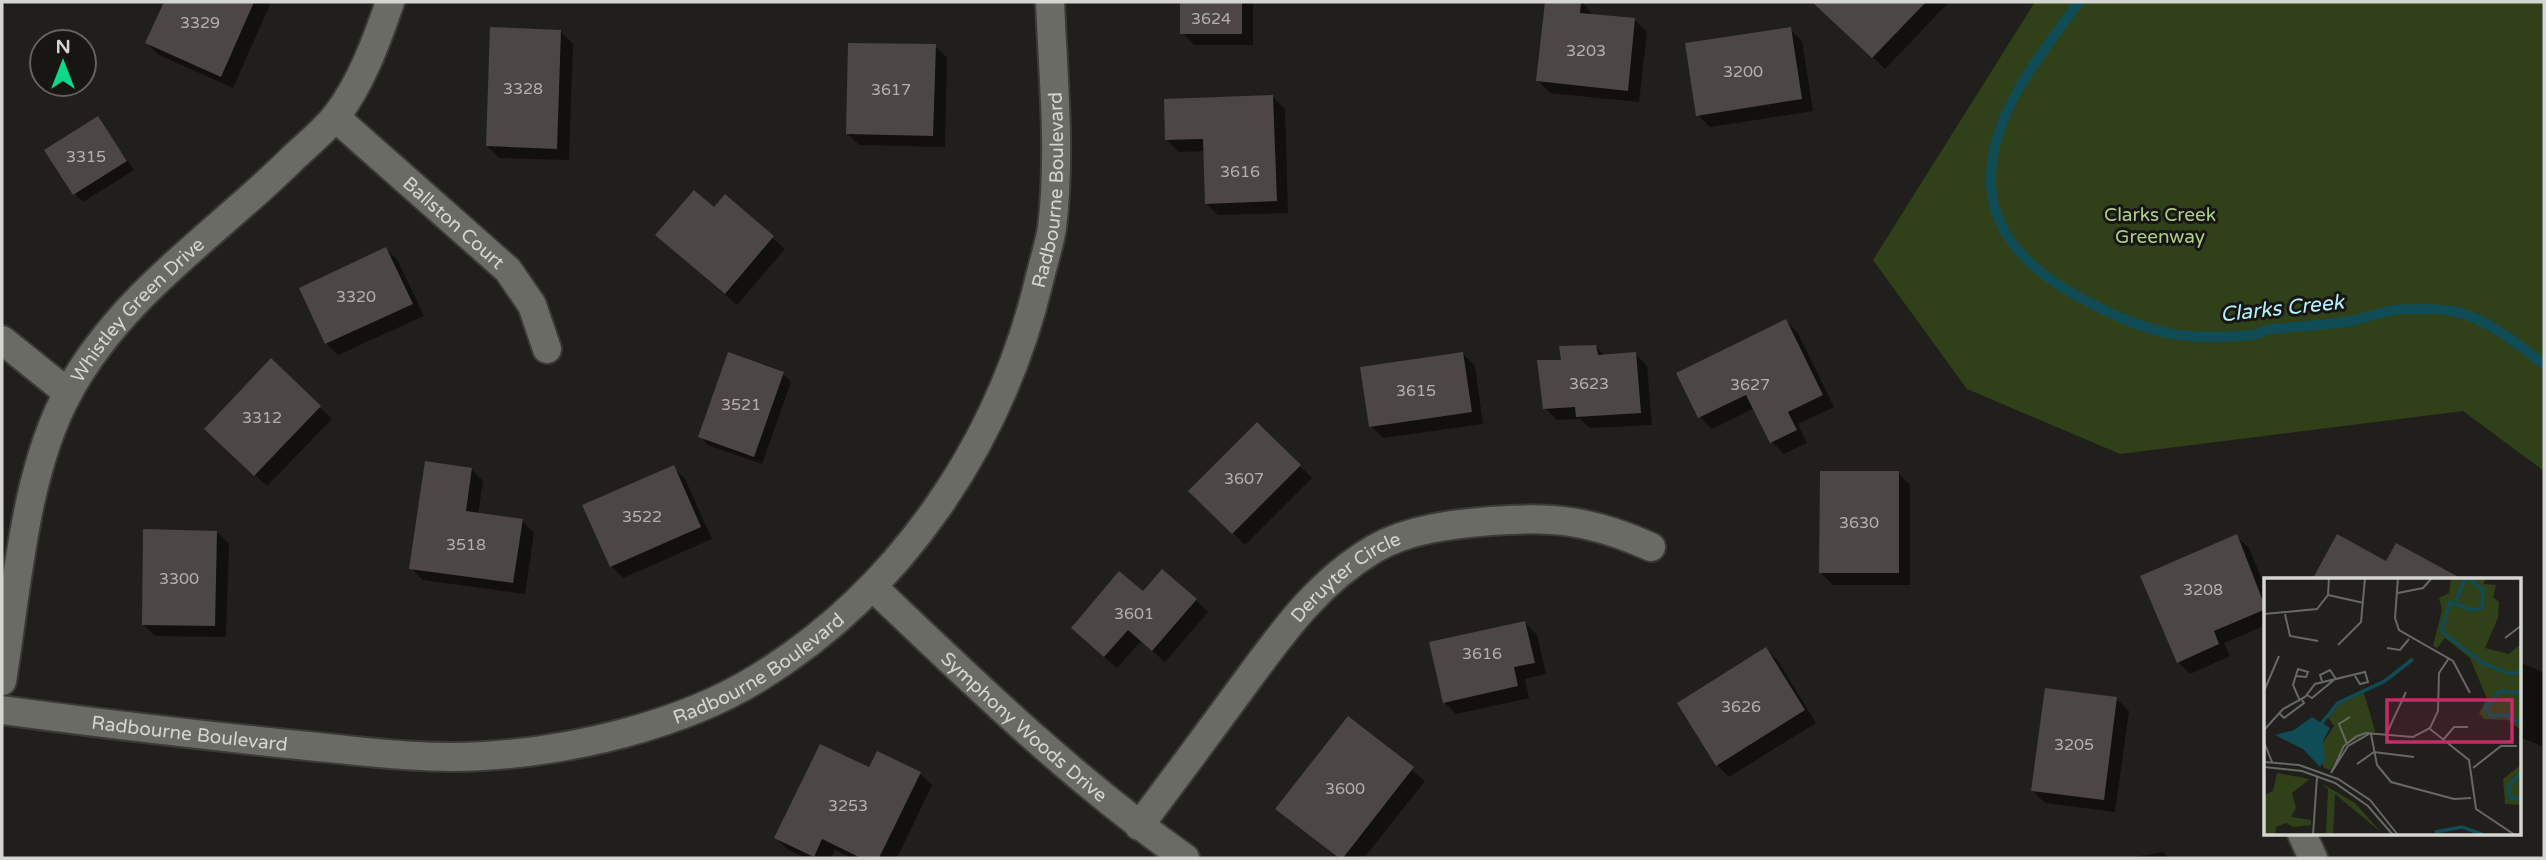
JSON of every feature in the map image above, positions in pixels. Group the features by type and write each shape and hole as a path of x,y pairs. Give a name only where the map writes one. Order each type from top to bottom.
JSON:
{"street":[{"name":"Whistley Green Drive","path":"2,681 35,480 51,430 68,393 89,358 134,301 181,256 264,187 335,117 354,87 390,2"},
{"name":"Radbourne Boulevard","path":"2,710 111,725 429,758 542,750 661,722 726,695 758,678 817,638 887,573 967,464 1003,393 1030,319 1051,230 1056,158 1050,2"},
{"name":"Ballston Court","path":"335,117 508,270 531,306 547,349"},
{"path":"2,340 68,393"},
{"name":"Deruyter Circle","path":"1139,826 1300,609 1335,575 1376,548 1405,535 1467,523 1538,517 1567,519 1613,530 1651,547"},
{"name":"Symphony Woods Drive","path":"873,587 1007,715 1139,826 1185,858"},
{"path":"2303,836 2313,858"}],"green space":[{"name":"Clarks Creek Greenway","path":"2035,2 2544,2 2544,471 2463,411 2120,454 1967,389 1873,260"}],"building":[{"path":"164,2 254,2 221,77 145,43"},
{"path":"1180,2 1242,2 1242,34 1180,34"},
{"path":"1545,2 1581,2 1580,13 1635,18 1628,91 1536,81"},
{"path":"1812,2 1926,2 1872,58"},
{"path":"490,27 561,30 557,149 486,146"},
{"path":"1791,27 1802,99 1696,116 1685,43"},
{"path":"848,43 936,44 933,136 846,134"},
{"path":"1273,95 1277,201 1205,204 1203,139 1165,140 1164,99"},
{"path":"98,116 127,161 73,195 44,150"},
{"path":"694,190 714,207 725,194 774,236 725,294 655,235"},
{"path":"386,247 413,304 325,344 299,288"},
{"path":"1786,319 1823,395 1788,412 1797,430 1770,443 1746,395 1698,418 1676,373"},
{"path":"1596,345 1598,355 1636,352 1641,413 1576,417 1575,407 1543,409 1537,360 1561,360 1559,346"},
{"path":"728,352 784,372 754,457 698,437"},
{"path":"1463,352 1472,412 1369,427 1360,367"},
{"path":"271,358 321,406 254,476 204,429"},
{"path":"1257,422 1301,465 1232,534 1188,491"},
{"path":"425,461 472,468 466,511 523,519 513,583 409,569"},
{"path":"674,465 701,527 610,567 582,505"},
{"path":"1820,471 1899,471 1899,573 1819,573"},
{"path":"143,529 217,531 215,626 142,625"},
{"path":"2237,534 2264,610 2214,631 2219,644 2177,663 2140,576"},
{"path":"2337,534 2386,561 2396,543 2460,578 2313,578"},
{"path":"1162,569 1197,599 1152,651 1128,630 1104,657 1071,628 1119,571 1143,591"},
{"path":"1525,621 1535,663 1514,667 1518,686 1443,703 1429,642"},
{"path":"1766,647 1805,710 1716,766 1677,703"},
{"path":"2045,688 2117,697 2104,800 2031,791"},
{"path":"1348,716 1414,767 1343,858 1339,858 1275,809"},
{"path":"820,744 869,767 877,751 921,772 879,858 861,858 822,839 814,857 774,838"}],"waterway":[{"name":"Clarks Creek","path":"2079,2 2038,58 2014,98 1996,141 1992,163 1991,188 1996,211 2005,232 2018,250 2053,281 2073,294 2125,319 2156,330 2187,336 2252,335 2269,329 2351,321 2402,309 2457,312 2483,322 2544,364"}]}
